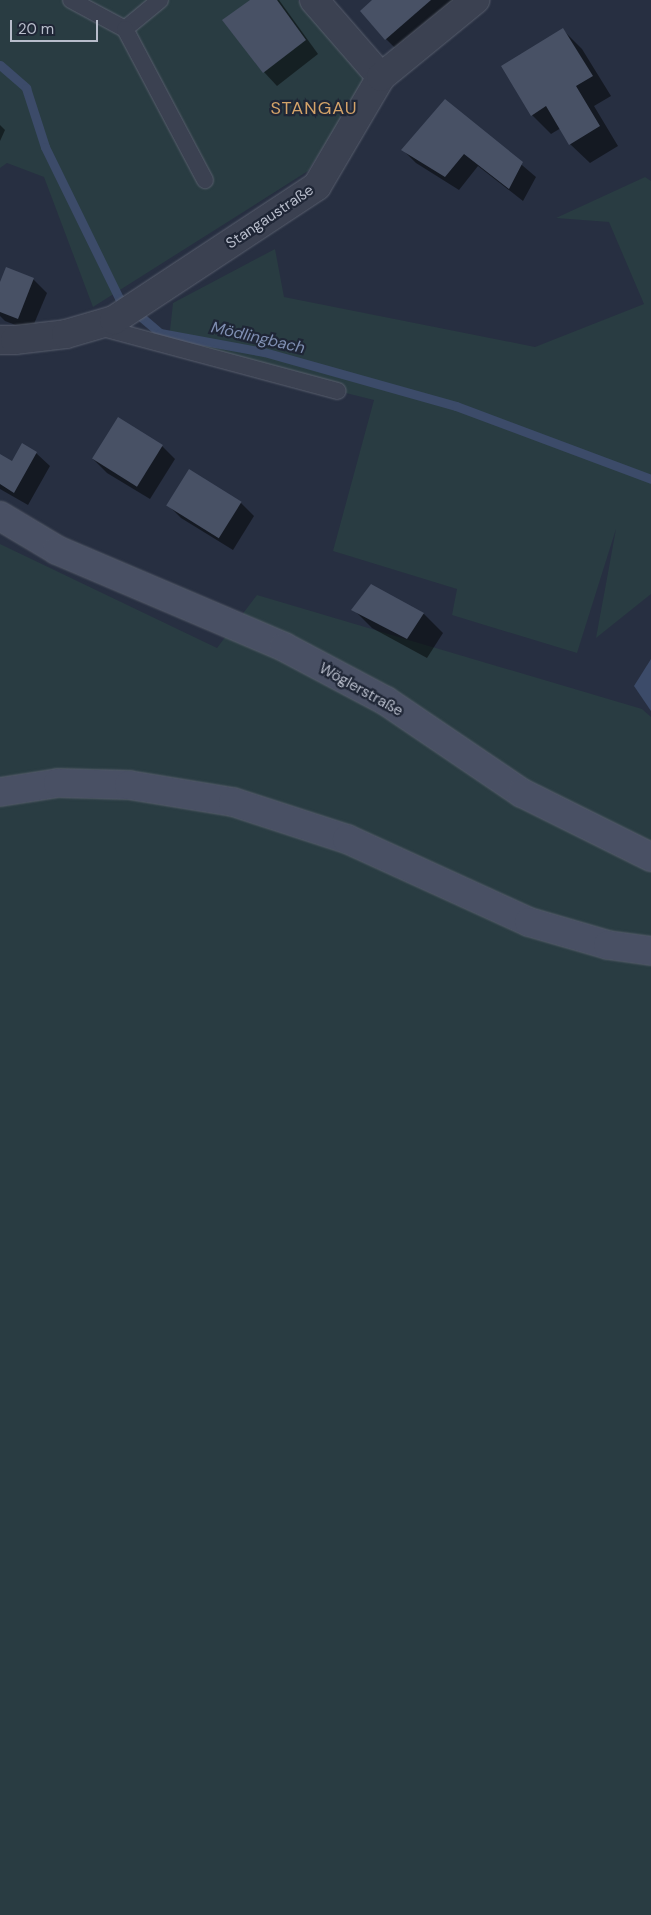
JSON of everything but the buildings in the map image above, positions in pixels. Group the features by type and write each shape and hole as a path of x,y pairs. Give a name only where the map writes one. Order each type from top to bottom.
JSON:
{"main road":[{"name":"Wöglerstraße","path":"0,516 57,550 284,647 386,701 522,793 651,856"},
{"path":"0,792 58,783 129,785 234,802 347,839 530,922 608,945 651,951"}],"street":[{"path":"314,0 381,77"},
{"name":"Stangaustraße","path":"0,340 66,334 104,322 148,298 317,186 381,77 474,0"}],"lane":[{"path":"71,0 125,30 205,180"},
{"path":"125,30 160,0"},
{"path":"104,322 338,391"}],"shaded area":[{"path":"0,0 298,0 366,80 308,171 93,307 44,177 7,163 0,168"},
{"path":"645,177 651,181 651,594 596,638 616,529 577,653 452,615 457,589 333,551 374,400 168,349 173,303 275,249 284,297 535,347 644,304 609,222 556,218"},
{"path":"0,544 217,648 257,595 642,709 651,717 651,1915 0,1915"}],"water":[{"path":"651,659 651,711 634,686"}],"waterway":[{"name":"Mödlingbach","path":"0,65 26,88 45,147 119,298 160,333 264,352 456,406 651,479"}],"district":[{"name":"STANGAU","path":"314,108"}]}
